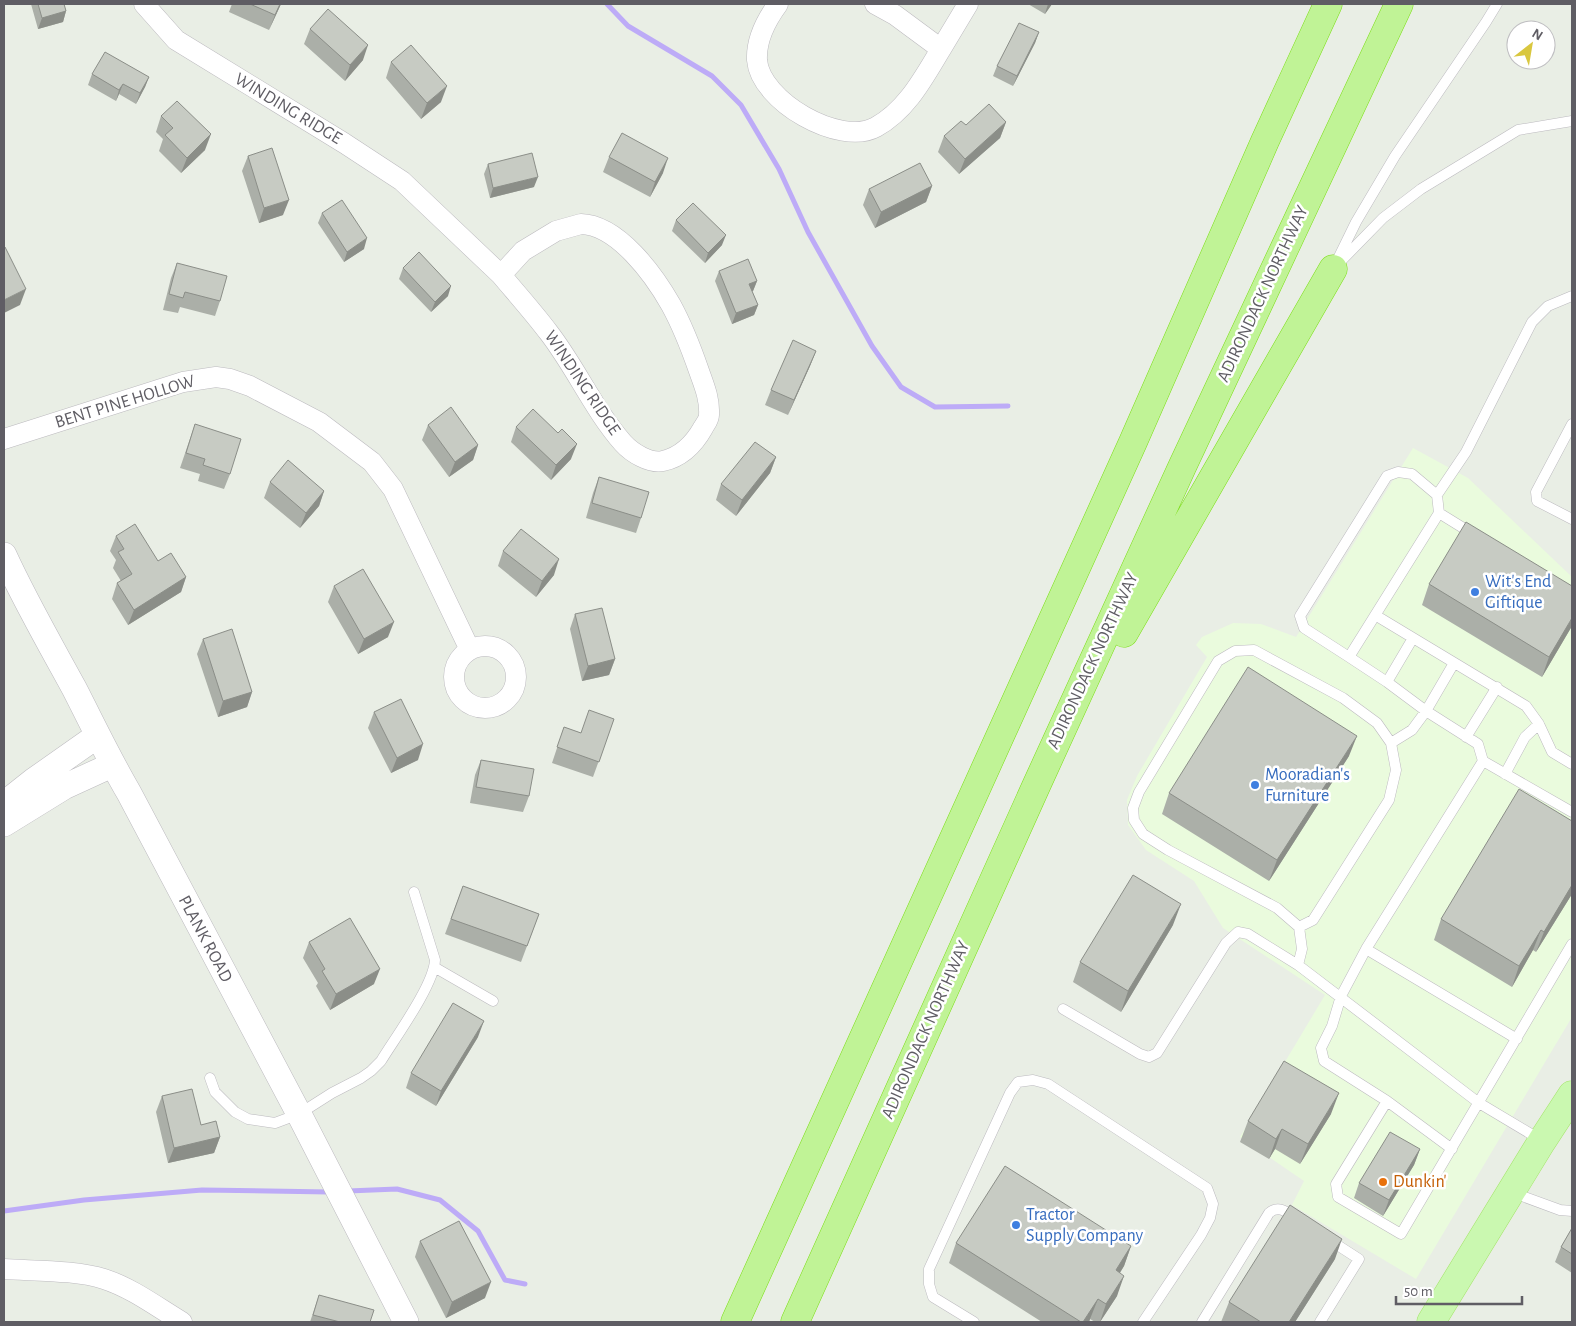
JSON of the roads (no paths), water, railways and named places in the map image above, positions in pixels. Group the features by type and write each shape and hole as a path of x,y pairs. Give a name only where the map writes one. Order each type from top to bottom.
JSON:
{"highway":[{"path":"735,1322 1133,442 1265,141 1328,4"},
{"name":"ADIRONDACK NORTHWAY","path":"794,1322 1186,458 1399,4"},
{"path":"1037,784 1333,270"}],"main road":[{"path":"1431,1322 1572,1095"}],"street":[{"name":"WINDING RIDGE","path":"144,4 176,40 344,143 402,182 501,275 550,333 607,422 625,445 646,460 662,462 680,454 696,440 709,417 708,399 690,346 671,305 650,273 627,247 591,224 581,224 556,231 523,251 501,275"},
{"path":"778,4 770,15 757,46 757,62 764,81 789,107 806,118 837,129 861,132 875,128 886,121 916,91 968,4"},
{"path":"875,4 895,15 941,49"},
{"name":"BENT PINE HOLLOW","path":"4,438 183,382 216,376 250,386 319,422 372,462 393,490 470,650"},
{"name":"PLANK ROAD","path":"4,556 112,765 299,1114 406,1322"},
{"path":"4,804 32,781 98,736"},
{"path":"4,824 64,786 112,765"},
{"path":"4,1269 83,1275 103,1279 127,1288 182,1322"}],"lane":[{"path":"1333,270 1356,222 1395,156 1497,4"},
{"path":"1333,270 1383,218 1421,189 1518,130 1572,121"},
{"path":"1436,495 1466,452 1532,322 1548,306 1572,296"},
{"path":"1572,424 1536,492 1537,501 1572,519"},
{"path":"1349,657 1439,514 1436,495 1412,474 1398,472 1387,476 1300,616 1304,628 1387,682 1426,712 1478,744 1484,761 1572,812"},
{"path":"1439,514 1480,539"},
{"path":"1375,615 1526,706 1539,724 1552,752 1572,764"},
{"path":"1387,682 1413,638"},
{"path":"1298,965 1302,949 1299,927 1277,908 1168,850 1143,834 1134,820 1133,808 1139,792 1218,661 1235,651 1254,650 1342,698 1377,723 1391,743 1396,770 1389,800 1313,920 1299,927"},
{"path":"1391,743 1412,730 1426,712 1454,663"},
{"path":"1466,737 1497,687"},
{"path":"1505,774 1525,737 1539,724"},
{"path":"1452,1149 1387,1101 1324,1061 1321,1048 1332,1026 1341,996 1366,949 1484,761"},
{"path":"210,1078 215,1092 235,1112 248,1119 274,1123 299,1114 371,1071 381,1061 427,987 434,967 434,960 414,892"},
{"path":"1063,1009 1140,1054 1149,1057 1157,1053 1226,943 1238,932 1248,934 1298,965 1341,996 1480,1103 1542,1141"},
{"path":"1387,1101 1336,1184 1338,1197 1400,1234 1480,1103 1572,944"},
{"path":"1366,949 1517,1039"},
{"path":"434,967 493,1001"},
{"path":"974,1322 933,1297 928,1284 929,1269 1010,1093 1018,1082 1033,1080 1048,1084 1207,1188 1213,1204 1210,1218 1201,1235 1143,1322"},
{"path":"1510,1192 1560,1210 1572,1212"},
{"path":"1202,1322 1269,1213 1276,1209 1281,1209 1305,1224"},
{"path":"1320,1234 1359,1259 1320,1322"}],"waterway":[{"path":"607,4 628,26 712,76 741,105 779,169 808,232 872,346 901,387 935,407 1008,406"},
{"path":"348,1191 397,1189 440,1200 478,1231 505,1280 525,1284"},
{"path":"4,1211 84,1200 202,1190 329,1192"}],"place":[{"name":"Wit's End Giftique","path":"1475,592"},
{"name":"Mooradian's Furniture","path":"1255,785"},
{"name":"Dunkin'","path":"1383,1182"},
{"name":"Tractor Supply Company","path":"1016,1225"}]}
